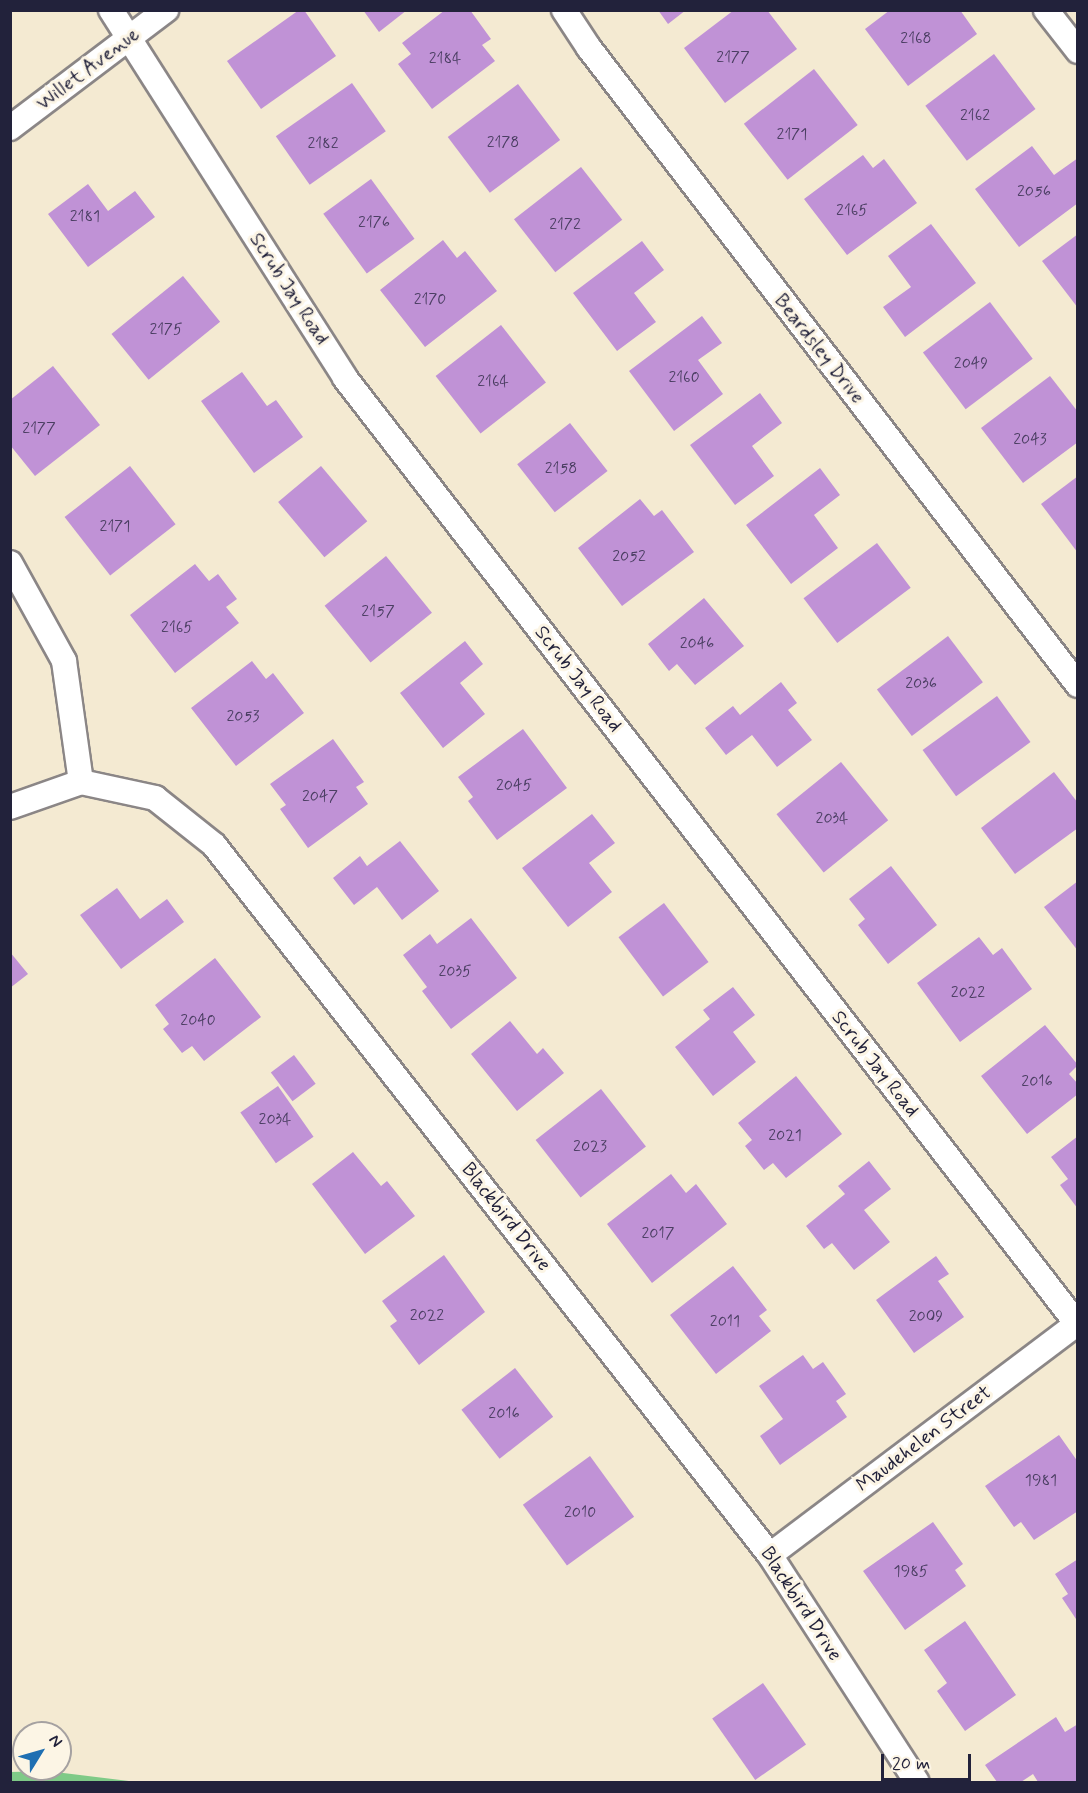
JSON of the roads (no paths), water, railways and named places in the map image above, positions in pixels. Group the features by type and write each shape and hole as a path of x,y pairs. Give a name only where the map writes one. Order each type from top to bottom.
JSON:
{"street":[{"name":"Scrub Jay Road","path":"111,10 345,378 1077,1324"},
{"name":"Willet Avenue","path":"10,128 166,10"},
{"name":"Beardsley Drive","path":"564,10 589,48 1077,685"},
{"path":"1046,10 1077,51"},
{"path":"10,563 64,661 81,782 10,807"},
{"name":"Blackbird Drive","path":"81,782 155,798 214,845 770,1555 917,1782"},
{"name":"Maudehelen Street","path":"770,1555 1077,1324"}]}
